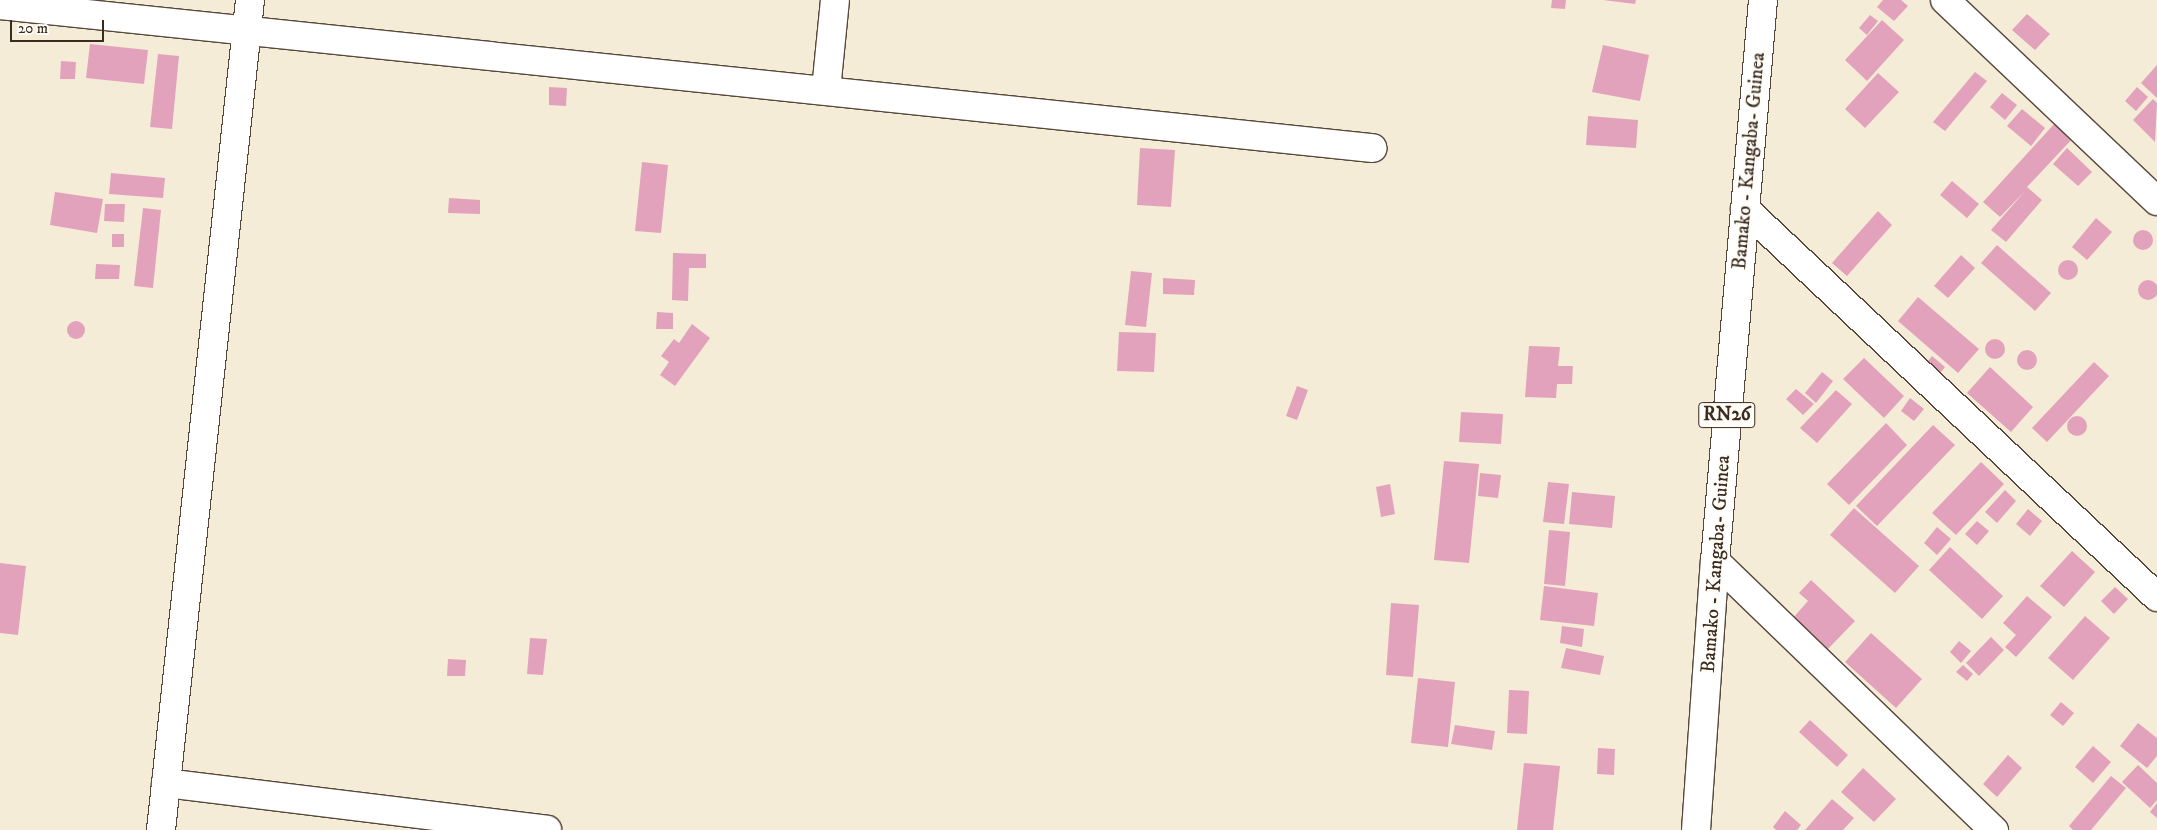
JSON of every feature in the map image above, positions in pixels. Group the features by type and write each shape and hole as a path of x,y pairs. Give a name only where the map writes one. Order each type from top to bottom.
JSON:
{"street":[{"path":"162,830 250,0"},
{"path":"826,90 835,0"},
{"name":"Bamako - Kangaba- Guinea","path":"1696,830 1715,561 1763,0"},
{"path":"1945,0 2157,201"},
{"path":"0,5 1373,148"},
{"path":"1745,209 2157,597"},
{"path":"1715,561 1994,830"},
{"path":"166,783 547,830"}],"building":[{"path":"1552,0 1566,0 1565,9 1551,8"},
{"path":"1603,0 1636,0 1635,4"},
{"path":"1883,0 1901,0 1908,6 1894,21 1877,7"},
{"path":"2027,14 2050,34 2035,50 2012,30"},
{"path":"1870,15 1878,21 1867,35 1859,28"},
{"path":"1882,20 1904,40 1867,81 1845,60"},
{"path":"90,44 148,50 144,84 86,78"},
{"path":"1603,45 1649,55 1640,101 1592,92"},
{"path":"158,54 179,56 172,129 150,127"},
{"path":"61,61 76,62 75,79 60,79"},
{"path":"2157,65 2157,98 2141,83"},
{"path":"1975,72 1987,81 1945,131 1933,122"},
{"path":"1878,73 1899,92 1865,128 1845,109"},
{"path":"549,87 567,88 566,106 549,105"},
{"path":"2137,87 2148,97 2136,111 2125,101"},
{"path":"2002,93 2017,105 2005,120 1990,107"},
{"path":"2153,99 2157,103 2155,142 2133,120"},
{"path":"2022,109 2045,128 2031,146 2007,126"},
{"path":"1588,116 1638,120 1636,148 1586,145"},
{"path":"2056,122 2073,138 2027,187 2042,200 2006,242 1991,230 2025,191 2000,217 1983,202"},
{"path":"1140,148 1175,150 1171,207 1137,205"},
{"path":"2067,148 2092,172 2078,186 2053,164"},
{"path":"642,162 668,165 661,233 635,231"},
{"path":"111,173 165,178 163,198 109,194"},
{"path":"1952,181 1979,204 1967,218 1940,195"},
{"path":"55,192 103,199 97,233 50,225"},
{"path":"449,198 480,200 480,214 448,213"},
{"path":"105,204 125,204 124,222 104,221"},
{"path":"143,208 161,210 153,288 134,286"},
{"path":"1878,211 1892,225 1847,276 1832,263"},
{"path":"2096,218 2112,232 2087,260 2072,247"},
{"path":"2143,230 2150,233 2153,240 2150,247 2143,250 2136,247 2133,240 2136,233"},
{"path":"112,234 124,234 124,247 112,247"},
{"path":"1997,245 2051,293 2035,311 1981,263"},
{"path":"673,253 706,254 706,268 689,268 688,301 672,300"},
{"path":"1961,255 1975,268 1948,298 1934,286"},
{"path":"2068,260 2075,263 2078,270 2075,277 2068,280 2061,277 2058,270 2061,263"},
{"path":"96,264 120,265 119,279 95,279"},
{"path":"1131,271 1152,273 1146,327 1125,325"},
{"path":"1163,278 1195,280 1194,295 1163,294"},
{"path":"2148,280 2155,283 2158,290 2155,297 2148,300 2141,297 2138,290 2141,283"},
{"path":"1918,297 1979,349 1958,373 1898,321"},
{"path":"657,312 673,313 673,329 656,329"},
{"path":"76,321 82,324 85,330 82,336 76,339 70,336 67,330 70,324"},
{"path":"692,324 710,338 675,386 660,375 669,362 661,356 674,339 679,343"},
{"path":"1119,332 1156,333 1154,372 1117,371"},
{"path":"1995,339 2002,342 2005,349 2002,356 1995,359 1988,356 1985,349 1988,342"},
{"path":"1529,346 1560,347 1558,366 1573,366 1572,384 1557,384 1556,398 1525,397"},
{"path":"2027,350 2034,353 2037,360 2034,367 2027,370 2020,367 2017,360 2020,353"},
{"path":"1932,356 1945,367 1936,378 1923,367"},
{"path":"1864,358 1904,396 1884,418 1843,379"},
{"path":"2094,362 2109,376 2047,442 2032,428"},
{"path":"1990,367 2033,407 2011,432 1967,393"},
{"path":"1822,372 1833,381 1816,403 1805,393"},
{"path":"1297,386 1308,390 1297,420 1286,416"},
{"path":"1796,389 1814,404 1803,415 1786,399"},
{"path":"1836,390 1852,404 1817,443 1800,428"},
{"path":"1910,398 1924,409 1914,421 1901,411"},
{"path":"1461,412 1503,414 1501,444 1459,442"},
{"path":"2077,416 2084,419 2087,426 2084,433 2077,436 2070,433 2067,426 2070,419"},
{"path":"1886,423 1907,445 1849,505 1827,484"},
{"path":"1933,425 1955,445 1877,526 1856,506"},
{"path":"1444,461 1479,464 1469,563 1434,560"},
{"path":"1981,462 2004,484 1956,535 1932,513"},
{"path":"1480,473 1501,475 1498,498 1478,496"},
{"path":"1548,482 1569,484 1564,524 1543,522"},
{"path":"1390,484 1395,514 1381,517 1376,487"},
{"path":"2005,490 2016,501 1997,523 1985,512"},
{"path":"1572,492 1615,496 1612,528 1569,524"},
{"path":"1854,508 1919,566 1895,593 1830,535"},
{"path":"2028,509 2042,521 2030,536 2016,524"},
{"path":"1977,521 1989,531 1977,545 1965,534"},
{"path":"1937,527 1951,539 1937,555 1924,543"},
{"path":"1549,530 1570,532 1565,586 1544,584"},
{"path":"1950,547 2003,596 1982,619 1929,570"},
{"path":"2072,551 2095,572 2064,607 2040,586"},
{"path":"0,563 26,566 18,635 0,633"},
{"path":"1811,580 1855,621 1826,651 1792,619 1808,601 1799,593"},
{"path":"1544,586 1598,593 1594,626 1540,620"},
{"path":"2115,587 2128,599 2114,614 2101,601"},
{"path":"2027,596 2052,617 2016,657 2005,647 2016,635 2003,623"},
{"path":"1391,603 1419,605 1413,677 1386,675"},
{"path":"2085,616 2110,638 2073,680 2048,658"},
{"path":"1562,626 1584,629 1582,647 1560,643"},
{"path":"1871,633 1922,679 1896,708 1845,662"},
{"path":"1991,637 2004,650 1979,676 1966,663"},
{"path":"530,638 547,639 543,675 527,674"},
{"path":"1959,641 1971,651 1961,663 1950,652"},
{"path":"1566,648 1604,656 1600,675 1561,668"},
{"path":"448,659 466,660 465,676 447,676"},
{"path":"1963,665 1973,674 1967,681 1956,672"},
{"path":"1418,678 1455,682 1448,747 1411,743"},
{"path":"1509,690 1529,691 1527,734 1507,733"},
{"path":"2061,702 2074,713 2063,726 2050,715"},
{"path":"1810,720 1848,755 1837,767 1799,732"},
{"path":"2138,723 2157,738 2157,756 2147,768 2120,746"},
{"path":"1455,725 1495,731 1492,750 1451,744"},
{"path":"2093,746 2111,762 2093,783 2075,767"},
{"path":"1598,748 1615,749 1614,775 1597,774"},
{"path":"2008,755 2022,768 1997,797 1983,784"},
{"path":"1524,763 1560,766 1553,830 1517,830"},
{"path":"2138,765 2157,783 2157,800 2150,808 2122,782"},
{"path":"1863,768 1896,799 1874,822 1841,792"},
{"path":"2111,776 2126,788 2091,830 2073,830 2069,826"},
{"path":"1832,799 1854,818 1843,830 1805,830"},
{"path":"2157,803 2157,818 2150,812"},
{"path":"1785,811 1801,825 1797,830 1776,830 1773,827"}]}
